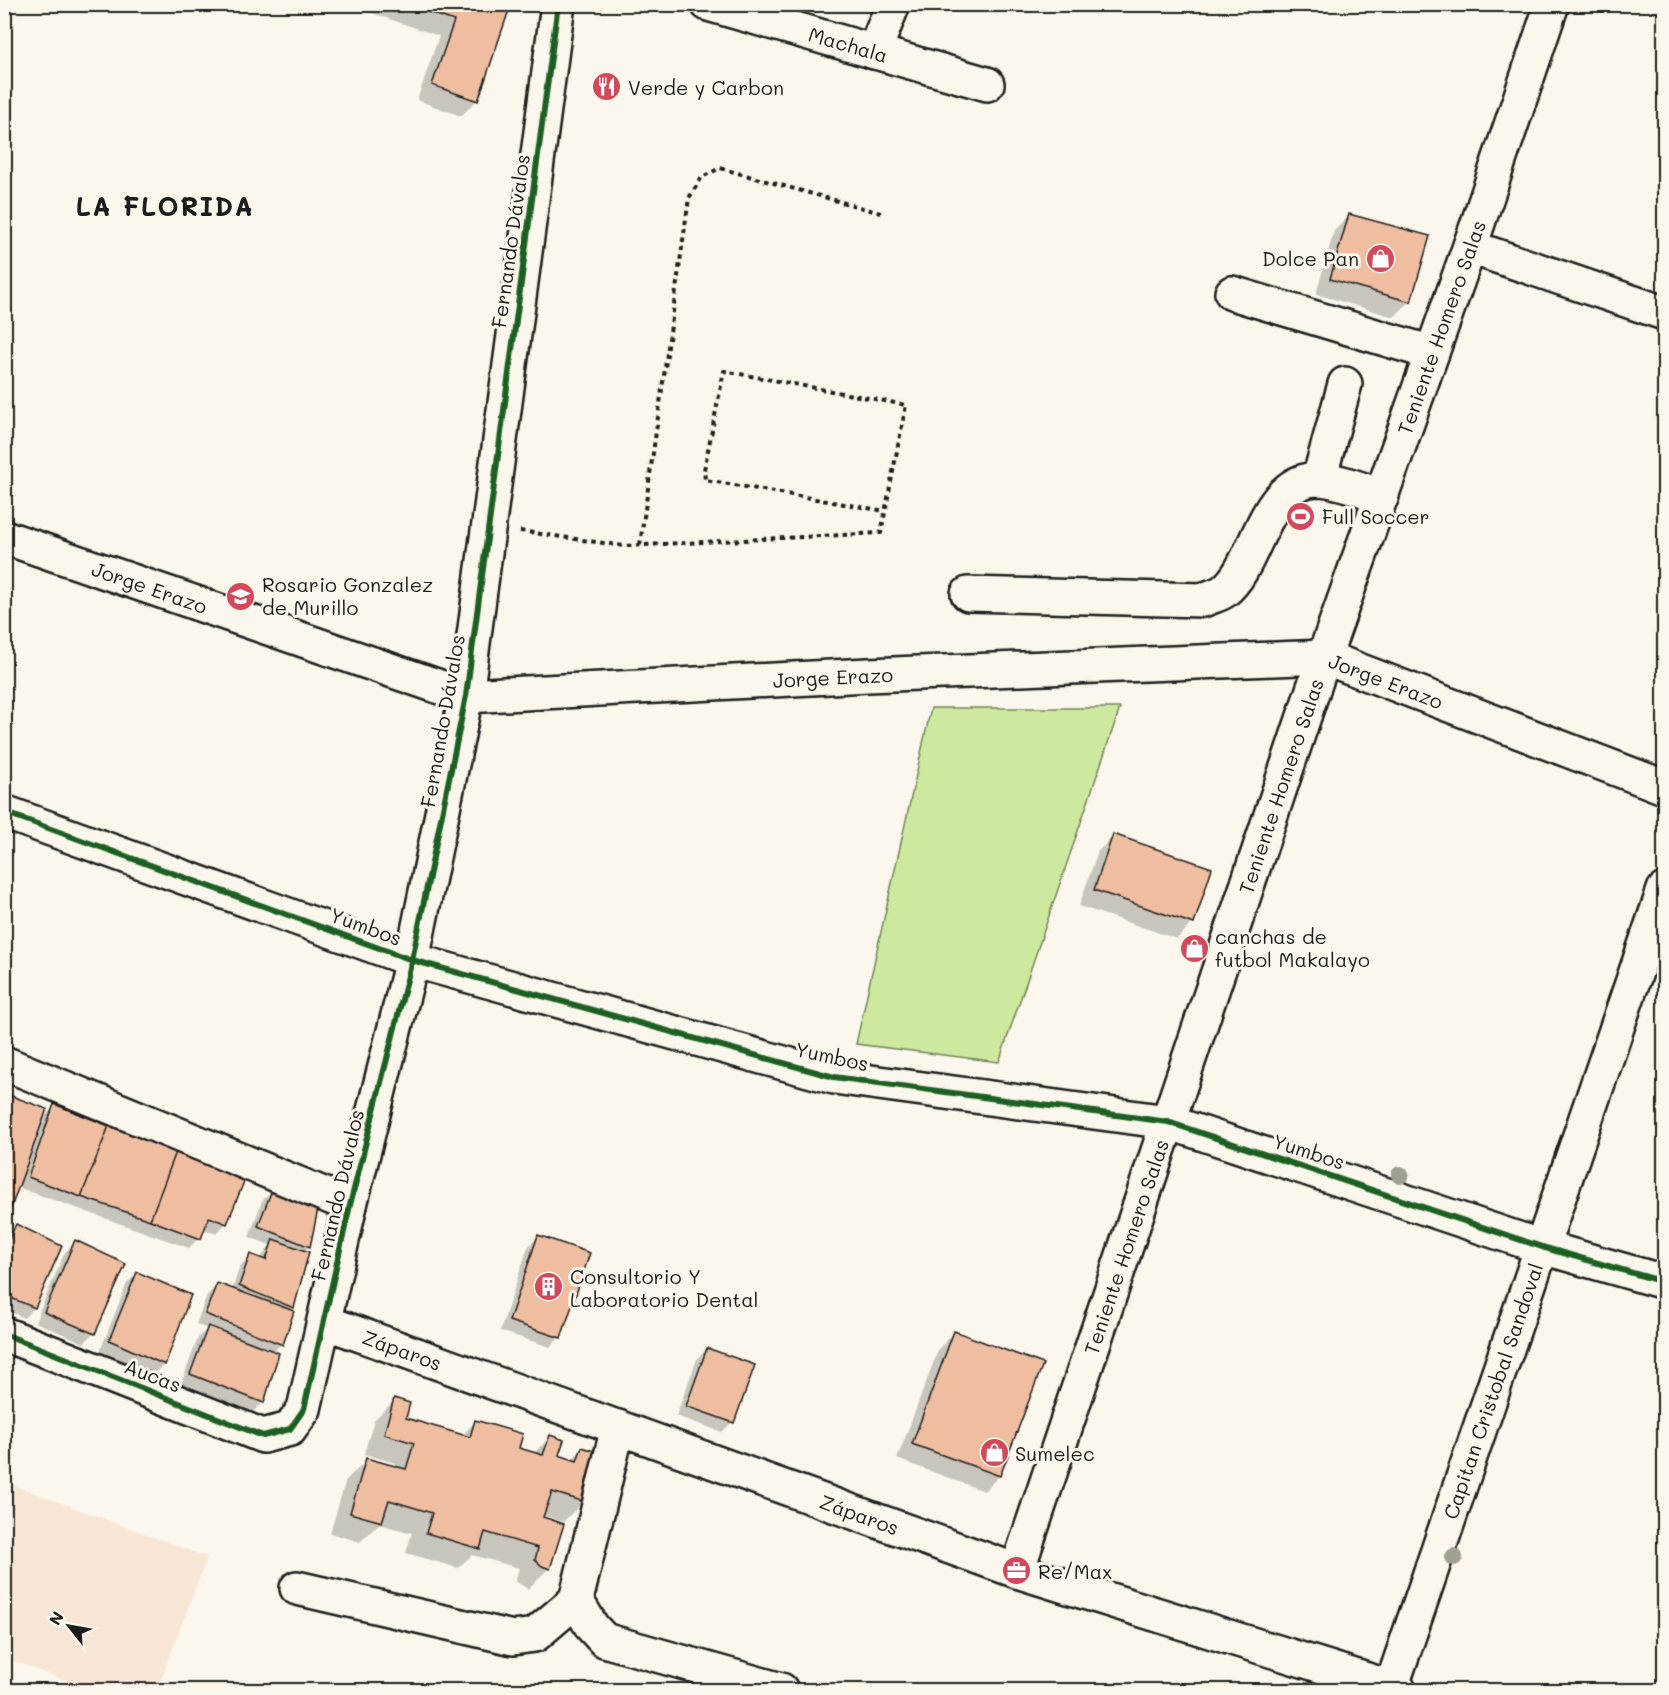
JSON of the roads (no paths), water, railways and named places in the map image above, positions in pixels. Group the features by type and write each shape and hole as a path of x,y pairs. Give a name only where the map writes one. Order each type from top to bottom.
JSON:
{"street":[{"name":"Fernando Dávalos","path":"290,1429 304,1409 350,1204 412,960 466,696 558,4"},
{"name":"Machala","path":"708,4 987,84"},
{"path":"874,52 893,4"},
{"name":"Teniente Homero Salas","path":"1017,1571 1324,657 1470,247 1549,5"},
{"path":"1470,247 1665,313"},
{"path":"1232,293 1432,353"},
{"path":"1319,479 1345,384"},
{"path":"968,594 1203,600 1224,591 1240,571 1276,502 1293,488 1319,479 1382,496"},
{"name":"Jorge Erazo","path":"4,537 466,696 868,675 1324,657 1665,787"},
{"name":"Yumbos","path":"4,812 412,960 834,1077 1168,1122 1542,1247 1665,1282"},
{"name":"Capitan Cristobal Sandoval","path":"1395,1689 1542,1247 1665,890"},
{"path":"4,1063 350,1204"},
{"name":"Záparos","path":"325,1322 1017,1571 1395,1689"},
{"name":"Aucas","path":"4,1334 263,1436 290,1429"},
{"path":"297,1587 513,1638 535,1635 576,1600 618,1428"},
{"path":"576,1600 592,1627 604,1640 781,1690"}],"place":[{"name":"Verde y Carbon","path":"607,87"},
{"name":"Dolce Pan","path":"1380,258"},
{"name":"Full Soccer","path":"1301,516"},
{"name":"Rosario Gonzalez de Murillo","path":"241,596"},
{"name":"canchas de futbol Makalayo","path":"1194,948"},
{"name":"Consultorio Y Laboratorio Dental","path":"549,1287"},
{"name":"Sumelec","path":"994,1453"},
{"name":"Re/Max","path":"1017,1571"}],"district":[{"name":"LA FLORIDA","path":"165,206"}]}
